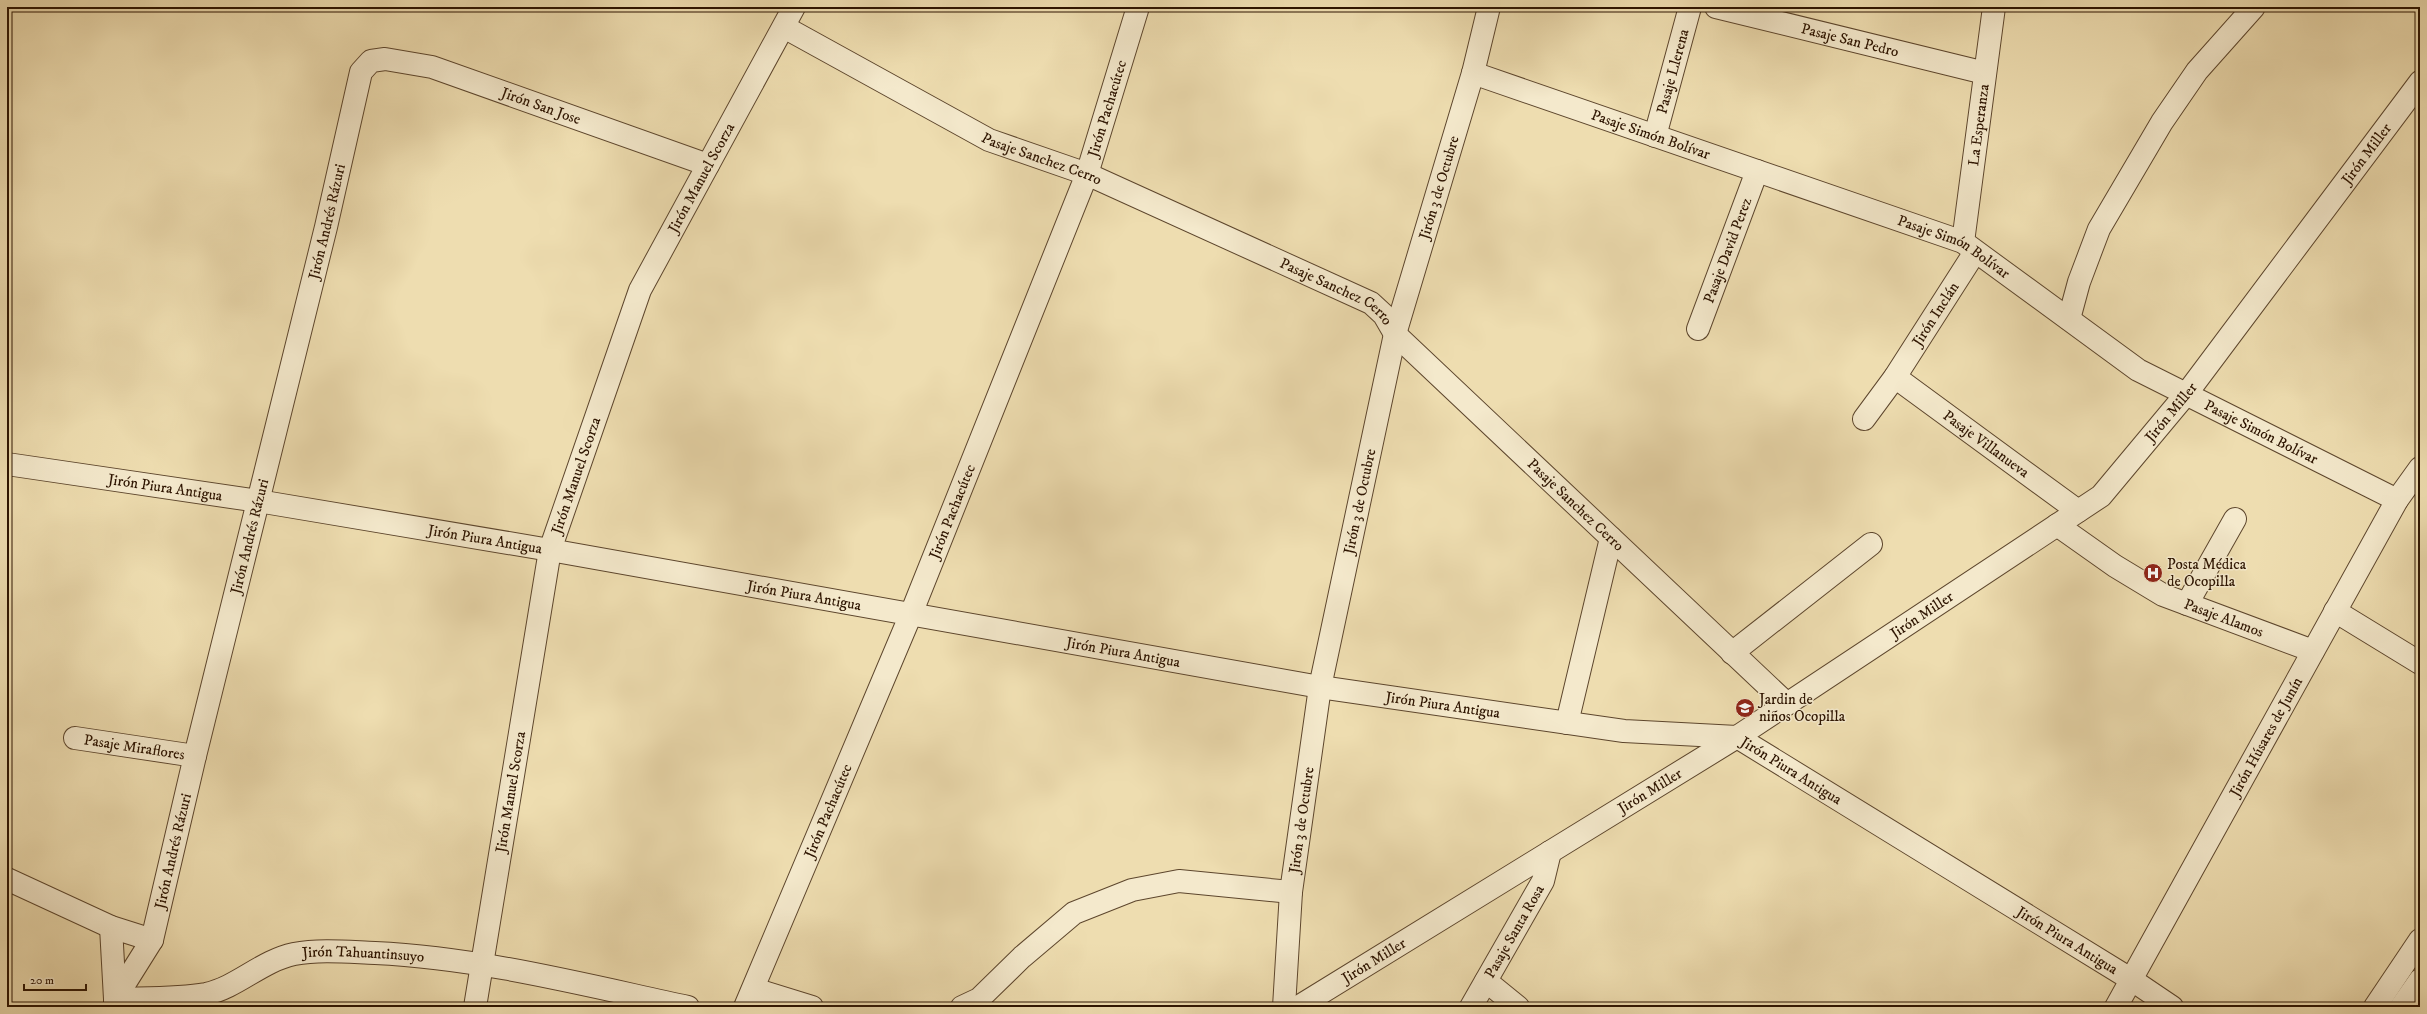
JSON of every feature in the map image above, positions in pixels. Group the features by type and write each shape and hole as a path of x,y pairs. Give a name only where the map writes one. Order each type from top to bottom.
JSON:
{"street":[{"name":"Jirón Manuel Scorza","path":"475,1007 550,550 640,290 794,7"},
{"name":"Jirón Pachacútec","path":"750,998 911,614 1087,174 1138,7"},
{"name":"Jirón 3 de Octubre","path":"1284,1007 1291,892 1320,687 1395,334 1473,73 1489,7"},
{"name":"Pasaje Llerena","path":"1655,136 1690,7"},
{"name":"Pasaje San Pedro","path":"1716,7 1985,73"},
{"name":"La Esperanza","path":"1969,247 1985,73 1994,7"},
{"path":"2069,319 2080,282 2099,229 2162,122 2197,71 2254,7"},
{"name":"Pasaje Sanchez Cerro","path":"784,27 989,140 1087,174 1372,302 1384,315 1395,334 1787,704"},
{"name":"Jirón San Jose","path":"371,61 385,59 432,67 708,165"},
{"name":"Jirón Andrés Rázuri","path":"115,1003 152,940 195,756 326,227 361,72 371,61"},
{"name":"Pasaje Simón Bolívar","path":"1473,73 1757,171 1969,247 2138,370 2187,393 2397,500"},
{"name":"Jirón Miller","path":"1298,1007 1737,737 2101,496 2187,393 2420,82"},
{"name":"Pasaje David Perez","path":"1698,329 1757,171"},
{"name":"Jirón Inclán","path":"1864,419 1895,377 1969,247"},
{"name":"Pasaje Villanueva","path":"1895,377 2078,511"},
{"name":"Jirón Piura Antigua","path":"7,464 258,501 550,550 1320,687 1624,731 1737,737 2132,980 2172,1007"},
{"name":"Jirón Húsares de Junín","path":"2116,1007 2397,500 2418,472"},
{"path":"2187,604 2235,519"},
{"name":"Pasaje Alamos","path":"2057,525 2115,566 2163,595 2313,652"},
{"path":"1567,723 1611,538"},
{"path":"1732,653 1871,544"},
{"path":"2335,611 2420,663"},
{"name":"Pasaje Miraflores","path":"75,738 195,756"},
{"name":"Pasaje Santa Rosa","path":"1471,1007 1543,881 1550,852"},
{"path":"7,879 111,927 152,940"},
{"path":"962,1007 979,999 1022,957 1074,914 1132,890 1179,881 1291,892"},
{"path":"111,927 115,1003"},
{"path":"2375,1007 2420,940"},
{"name":"Jirón Tahuantinsuyo","path":"115,1003 206,994 235,982 259,967 294,954 340,951 412,954 482,963 688,1007"},
{"path":"2401,1007 2420,980"},
{"path":"1486,981 1518,1007"},
{"path":"750,998 812,1007"}],"place":[{"name":"Posta Médica de Ocopilla","path":"2153,573"},
{"name":"Jardin de niños Ocopilla","path":"1745,708"}]}
